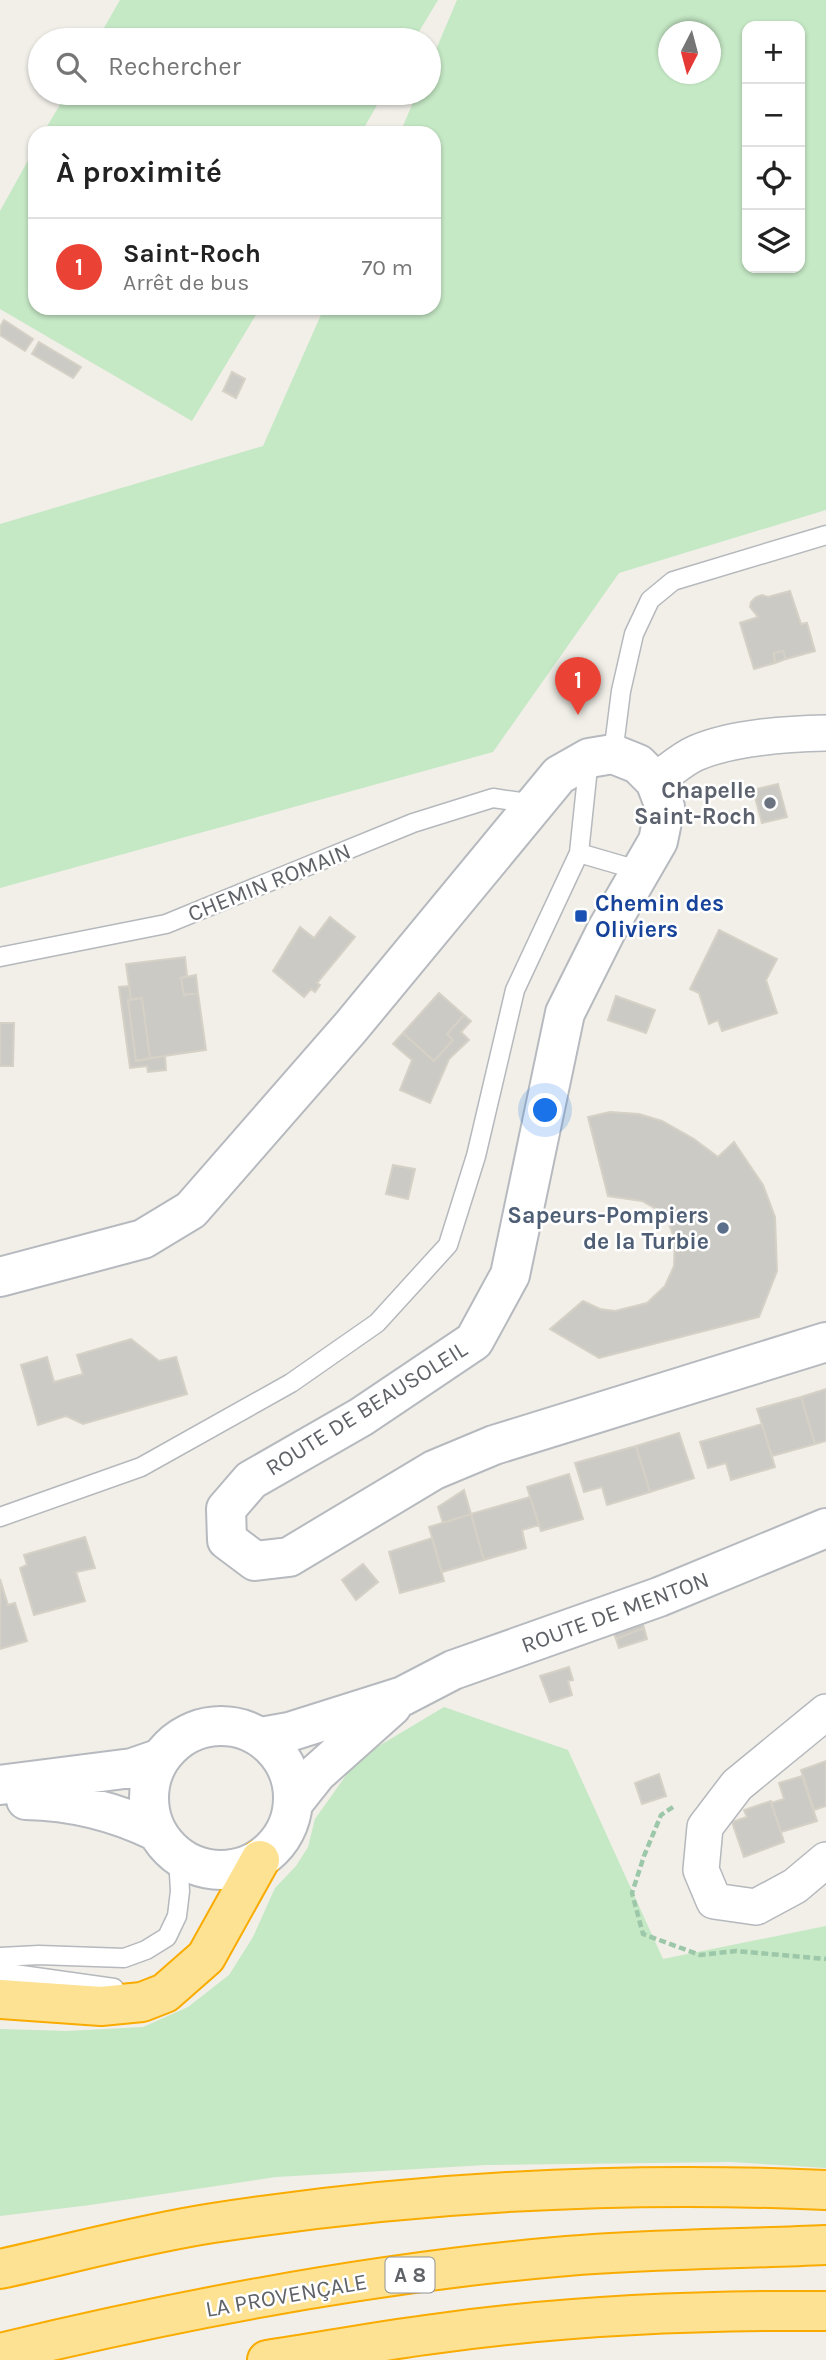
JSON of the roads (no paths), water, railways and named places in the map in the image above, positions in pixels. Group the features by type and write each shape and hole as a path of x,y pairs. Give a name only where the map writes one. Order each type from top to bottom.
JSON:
{"highway":[{"path":"0,1999 101,2006 142,2002 165,1993 205,1957 260,1860"},
{"path":"0,2269 209,2224 328,2207 442,2196 630,2188 826,2190"},
{"path":"0,2244 105,2231 209,2224"},
{"name":"LA PROVENÇALE","path":"0,2353 95,2330 283,2294 436,2271 569,2256 826,2245"},
{"path":"267,2360 428,2334 580,2319 749,2310 826,2311"}],"street":[{"path":"0,1277 143,1239 191,1210 350,1028 559,775 601,756 638,764 655,780 696,753 739,741 826,733"},
{"name":"ROUTE DE BEAUSOLEIL","path":"655,780 665,807 658,841 606,931 565,1013 510,1275 474,1341 361,1417 251,1480 226,1509 227,1540 255,1561 289,1557 434,1469 494,1446 826,1342"},
{"name":"ROUTE DE MENTON","path":"261,1737 289,1732 404,1696 453,1670 659,1597 826,1528"},
{"name":"ROUTE DE MENTON","path":"294,1802 317,1773 404,1696"},
{"path":"826,1712 737,1785 705,1827 701,1870 714,1901 756,1907 795,1886 826,1860"},
{"path":"0,1799 83,1804 131,1819 197,1867 218,1871 240,1869 260,1860 278,1844 289,1825 294,1802 292,1779 282,1755 261,1737 245,1730 221,1726 198,1729 177,1741 160,1758 151,1780 149,1804 167,1844"},
{"path":"0,1785 132,1769 160,1758"}],"lane":[{"path":"0,1517 141,1467 291,1383 377,1322 448,1245 477,1156 515,990 579,853 601,756 621,691 634,634 650,600 673,582 826,535"},
{"name":"CHEMIN ROMAIN","path":"0,957 166,924 413,823 493,798 534,804"},
{"path":"579,853 640,871"},
{"path":"0,1957 38,1955 124,1958 146,1950 167,1937 177,1916 180,1891 167,1844"},
{"path":"0,1972 97,1987 165,1993"}],"place":[{"name":"Saint-Roch","path":"578,715"},
{"name":"Chapelle Saint-Roch","path":"770,803"},
{"name":"Chemin des Oliviers","path":"581,916"},
{"name":"Sapeurs-Pompiers de la Turbie","path":"723,1228"}]}
